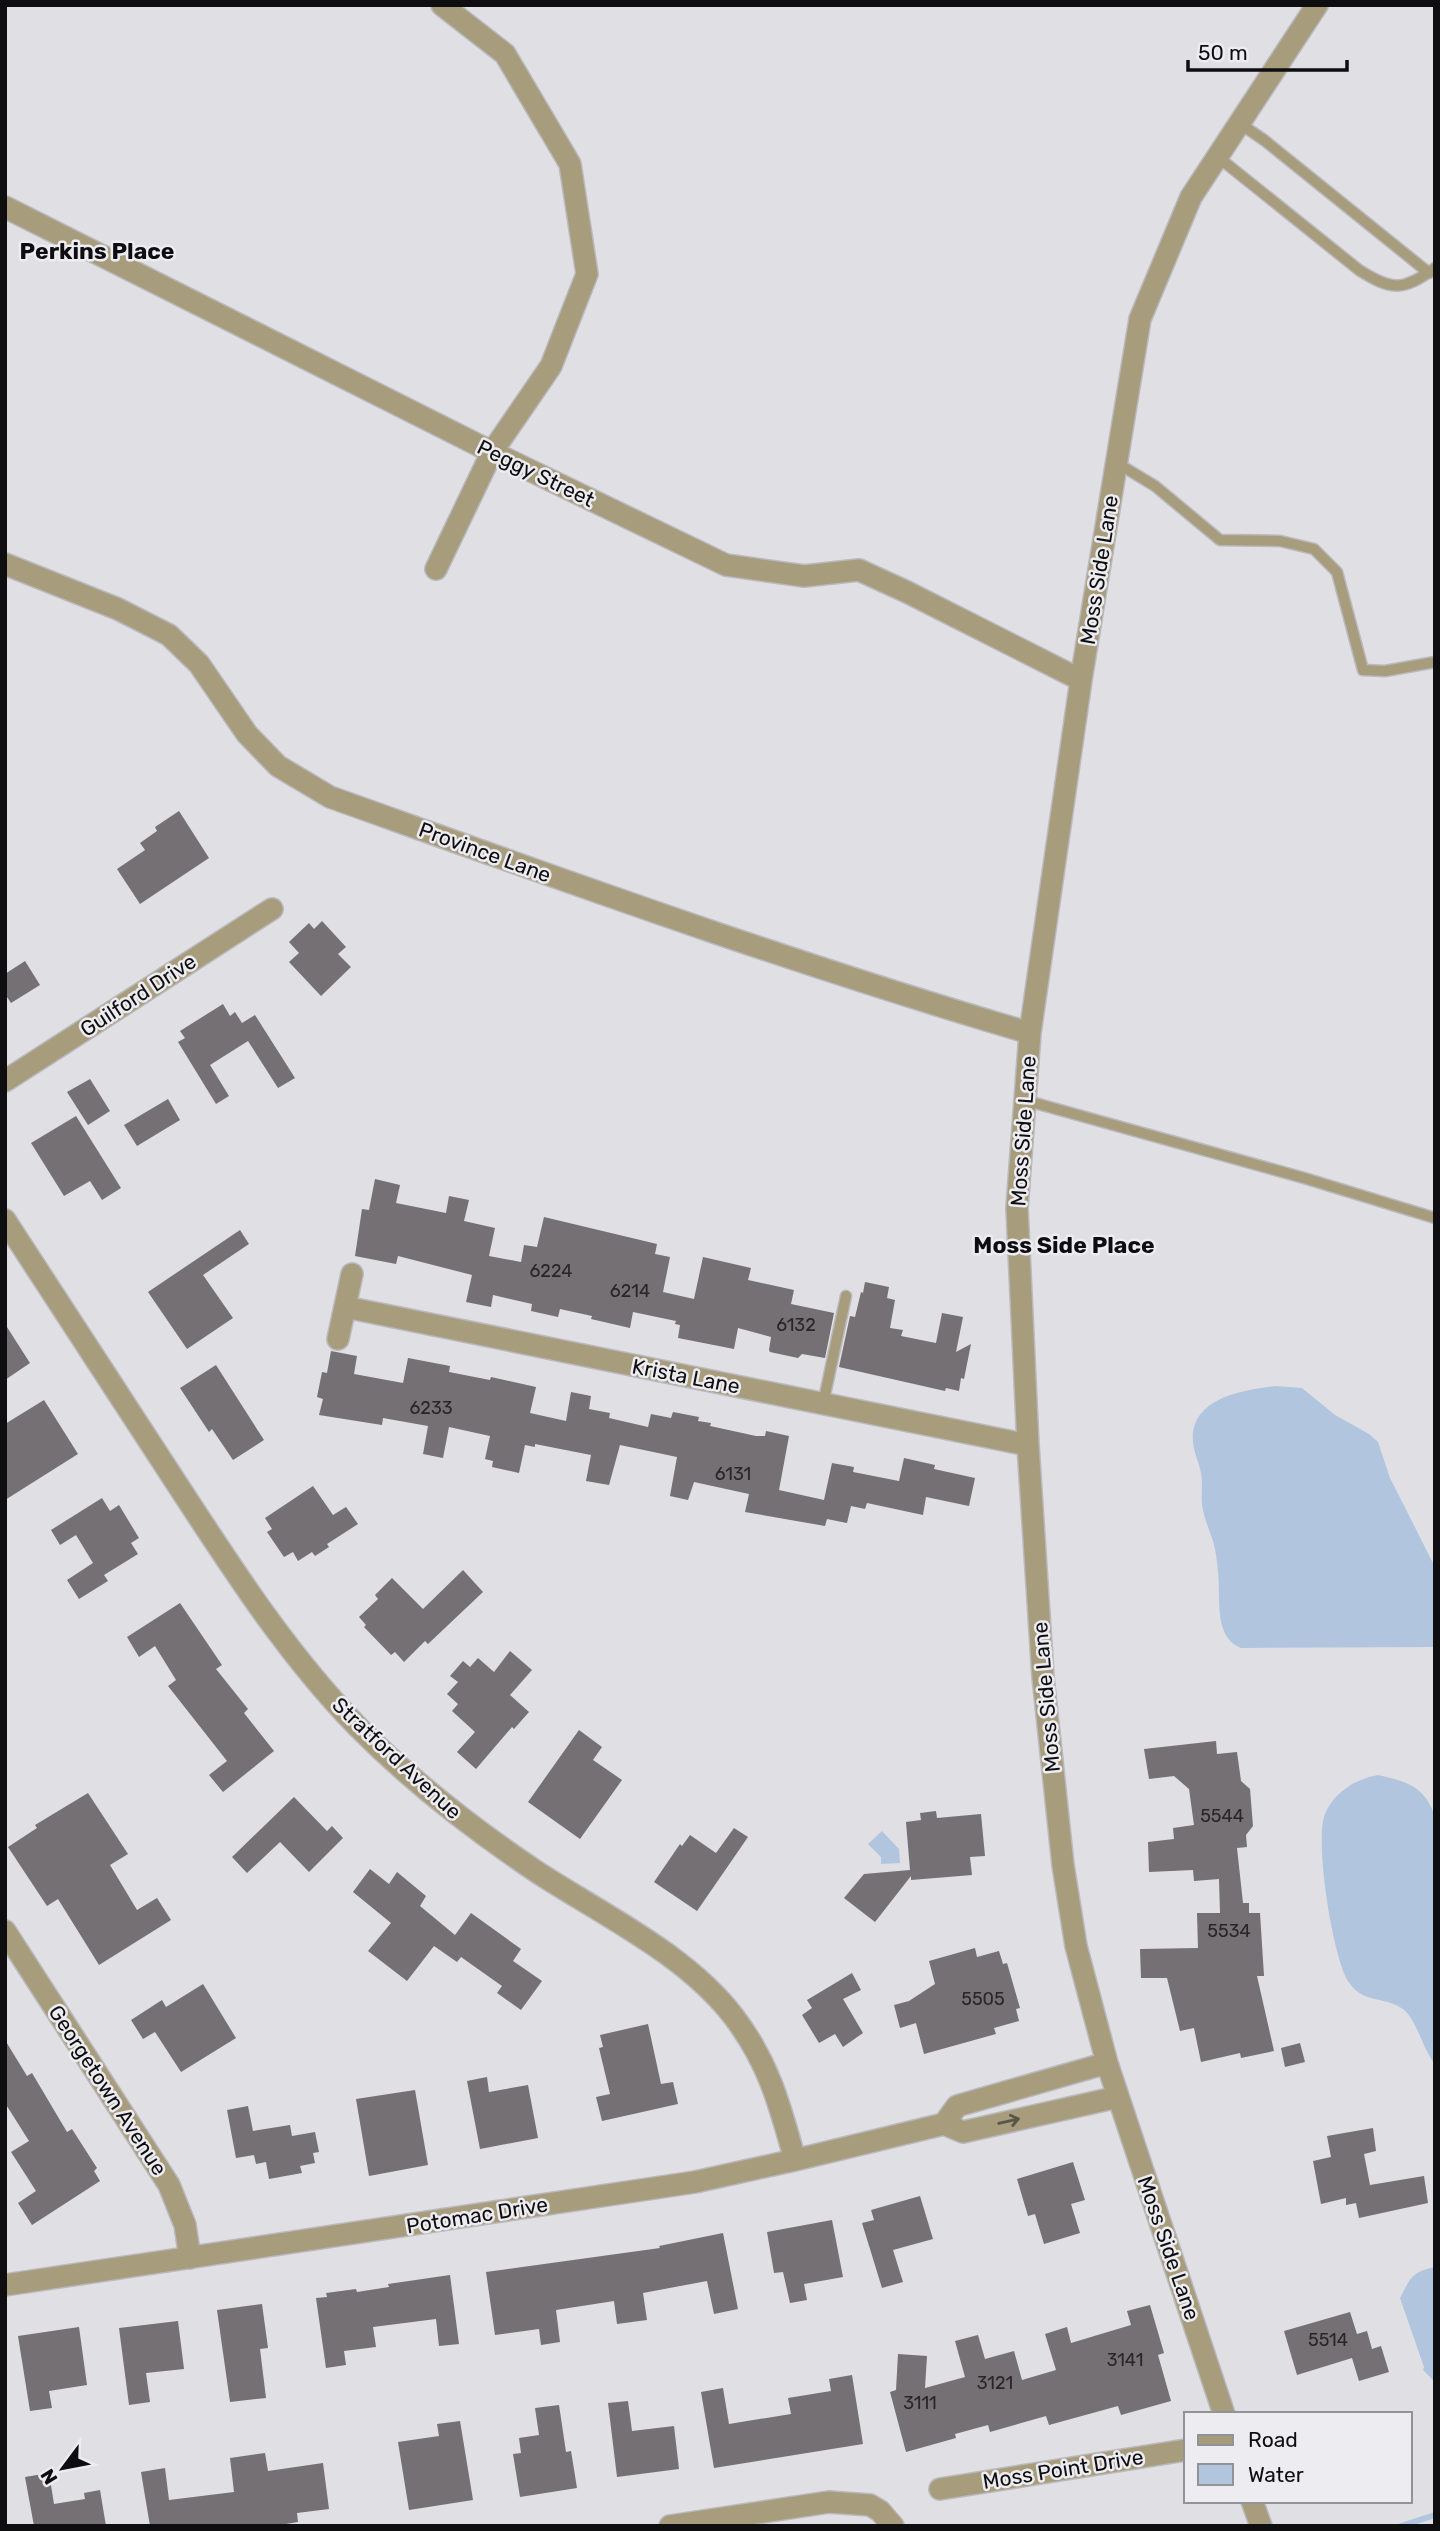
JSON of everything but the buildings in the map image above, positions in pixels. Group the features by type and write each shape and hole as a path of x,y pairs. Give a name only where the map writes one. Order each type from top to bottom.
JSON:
{"street":[{"path":"436,569 492,452 551,366 587,274 570,164 505,54 442,5"},
{"name":"Moss Side Lane","path":"1223,2412 1107,2063 1076,1946 1063,1865 1043,1677 1028,1445 1017,1208 1030,1032 1081,680 1140,319 1191,197 1317,5"},
{"name":"Peggy Street","path":"5,207 492,452 726,565 804,576 859,570 1081,680"},
{"name":"Province Lane","path":"5,564 118,609 169,635 200,664 247,734 278,766 330,797 705,930 885,990 1030,1032"},
{"name":"Guilford Drive","path":"5,1081 272,909"},
{"name":"Stratford Avenue","path":"5,1220 245,1588 306,1669 357,1726 456,1814 538,1872 670,1956 705,1984 734,2017 760,2056 775,2088 795,2161"},
{"path":"338,1339 352,1274"},
{"name":"Krista Lane","path":"345,1307 1028,1445"},
{"name":"Georgetown Avenue","path":"5,1931 169,2185 179,2205 190,2258"},
{"name":"Potomac Drive","path":"944,2124 957,2106 1107,2063"},
{"name":"Potomac Drive","path":"5,2285 695,2182 795,2161 944,2124 963,2132 1118,2096"},
{"name":"Moss Point Drive","path":"940,2489 1184,2449"},
{"path":"670,2526 829,2502 870,2505 880,2511 893,2526"},
{"path":"1253,2503 1261,2526"}],"lane":[{"path":"1217,156 1359,270 1378,282 1396,288 1415,283 1432,270 1239,123"},
{"path":"1117,463 1155,486 1220,540 1280,541 1314,549 1337,572 1363,670 1385,671 1435,662"},
{"path":"1024,1100 1304,1178 1435,1218"},
{"path":"823,1404 846,1296"}],"water":[{"path":"1276,1386 1302,1388 1335,1415 1378,1442 1390,1478 1435,1567 1435,1647 1241,1648 1232,1643 1226,1635 1220,1616 1216,1553 1202,1505 1202,1477 1194,1450 1194,1427 1200,1415 1221,1399 1249,1390"},
{"path":"1378,1775 1414,1787 1426,1798 1435,1816 1435,2064 1412,2020 1403,2009 1360,1994 1348,1981 1331,1924 1323,1872 1322,1828 1325,1814 1340,1793 1362,1780"},
{"path":"882,1831 899,1849 900,1863 881,1864 881,1857 868,1844"},
{"path":"1435,2267 1435,2382 1423,2370 1400,2298 1413,2277 1421,2271"}],"waterway":[{"path":"1401,2526 1435,2515"}],"district":[{"name":"Perkins Place","path":"97,251"},
{"name":"Moss Side Place","path":"1064,1245"}]}
